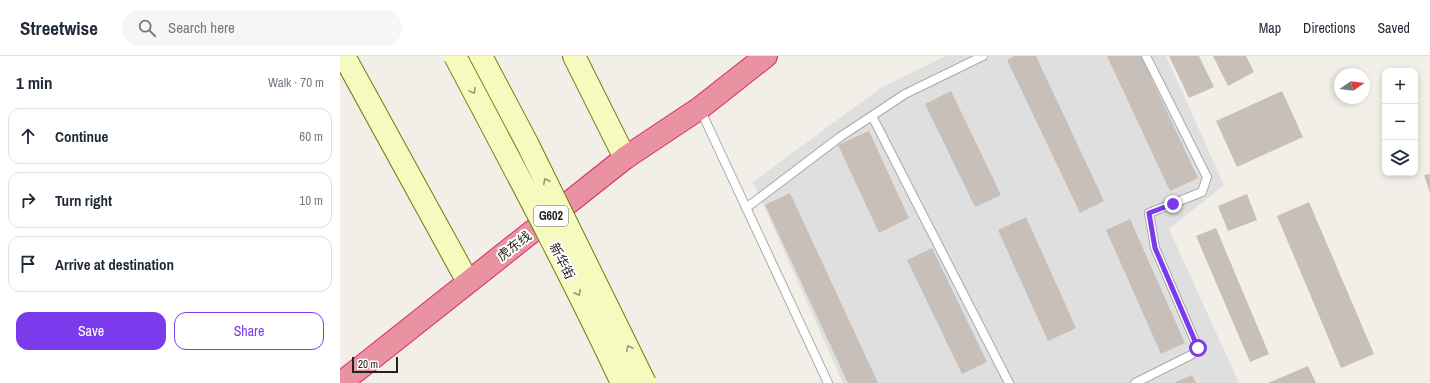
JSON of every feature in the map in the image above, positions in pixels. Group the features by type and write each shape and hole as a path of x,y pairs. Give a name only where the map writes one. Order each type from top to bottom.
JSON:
{"highway":[{"name":"虎东线","path":"342,383 625,158 700,108 766,56"}],"main road":[{"path":"344,56 468,282"},
{"name":"新华街","path":"455,56 531,200 622,383"},
{"name":"新华街","path":"481,56 527,143 646,383"},
{"path":"574,56 625,158"}],"lane":[{"path":"746,208 840,137 905,94 983,56"},
{"path":"1135,383 1191,355 1198,348 1155,248 1149,213 1202,192 1207,177 1146,56"},
{"path":"700,108 828,383"},
{"path":"872,116 1009,383"}],"shaded area":[{"path":"946,56 1166,56 1224,185 1169,229 1239,383 843,383 753,182 882,87"}],"building":[{"path":"1015,56 1036,56 1104,201 1080,213 1007,60"},
{"path":"1107,56 1141,56 1198,178 1170,191"},
{"path":"1169,56 1199,56 1214,87 1189,98"},
{"path":"1213,56 1246,56 1254,72 1228,86"},
{"path":"951,91 1001,195 975,207 925,104"},
{"path":"1282,91 1303,137 1237,167 1216,121"},
{"path":"869,131 909,218 879,233 838,145"},
{"path":"1430,174 1430,193 1424,175"},
{"path":"790,193 878,383 848,383 765,205"},
{"path":"1247,194 1257,220 1228,231 1218,206"},
{"path":"1309,202 1374,354 1341,368 1277,216"},
{"path":"1026,217 1076,328 1048,341 998,230"},
{"path":"1130,219 1185,343 1161,354 1106,230"},
{"path":"1216,228 1269,354 1250,362 1196,236"},
{"path":"932,248 987,362 962,374 907,260"},
{"path":"1308,366 1316,383 1268,383"},
{"path":"1192,375 1196,383 1174,383"}],"route":[{"path":"1173,204 1149,213 1155,248 1198,348"}]}
